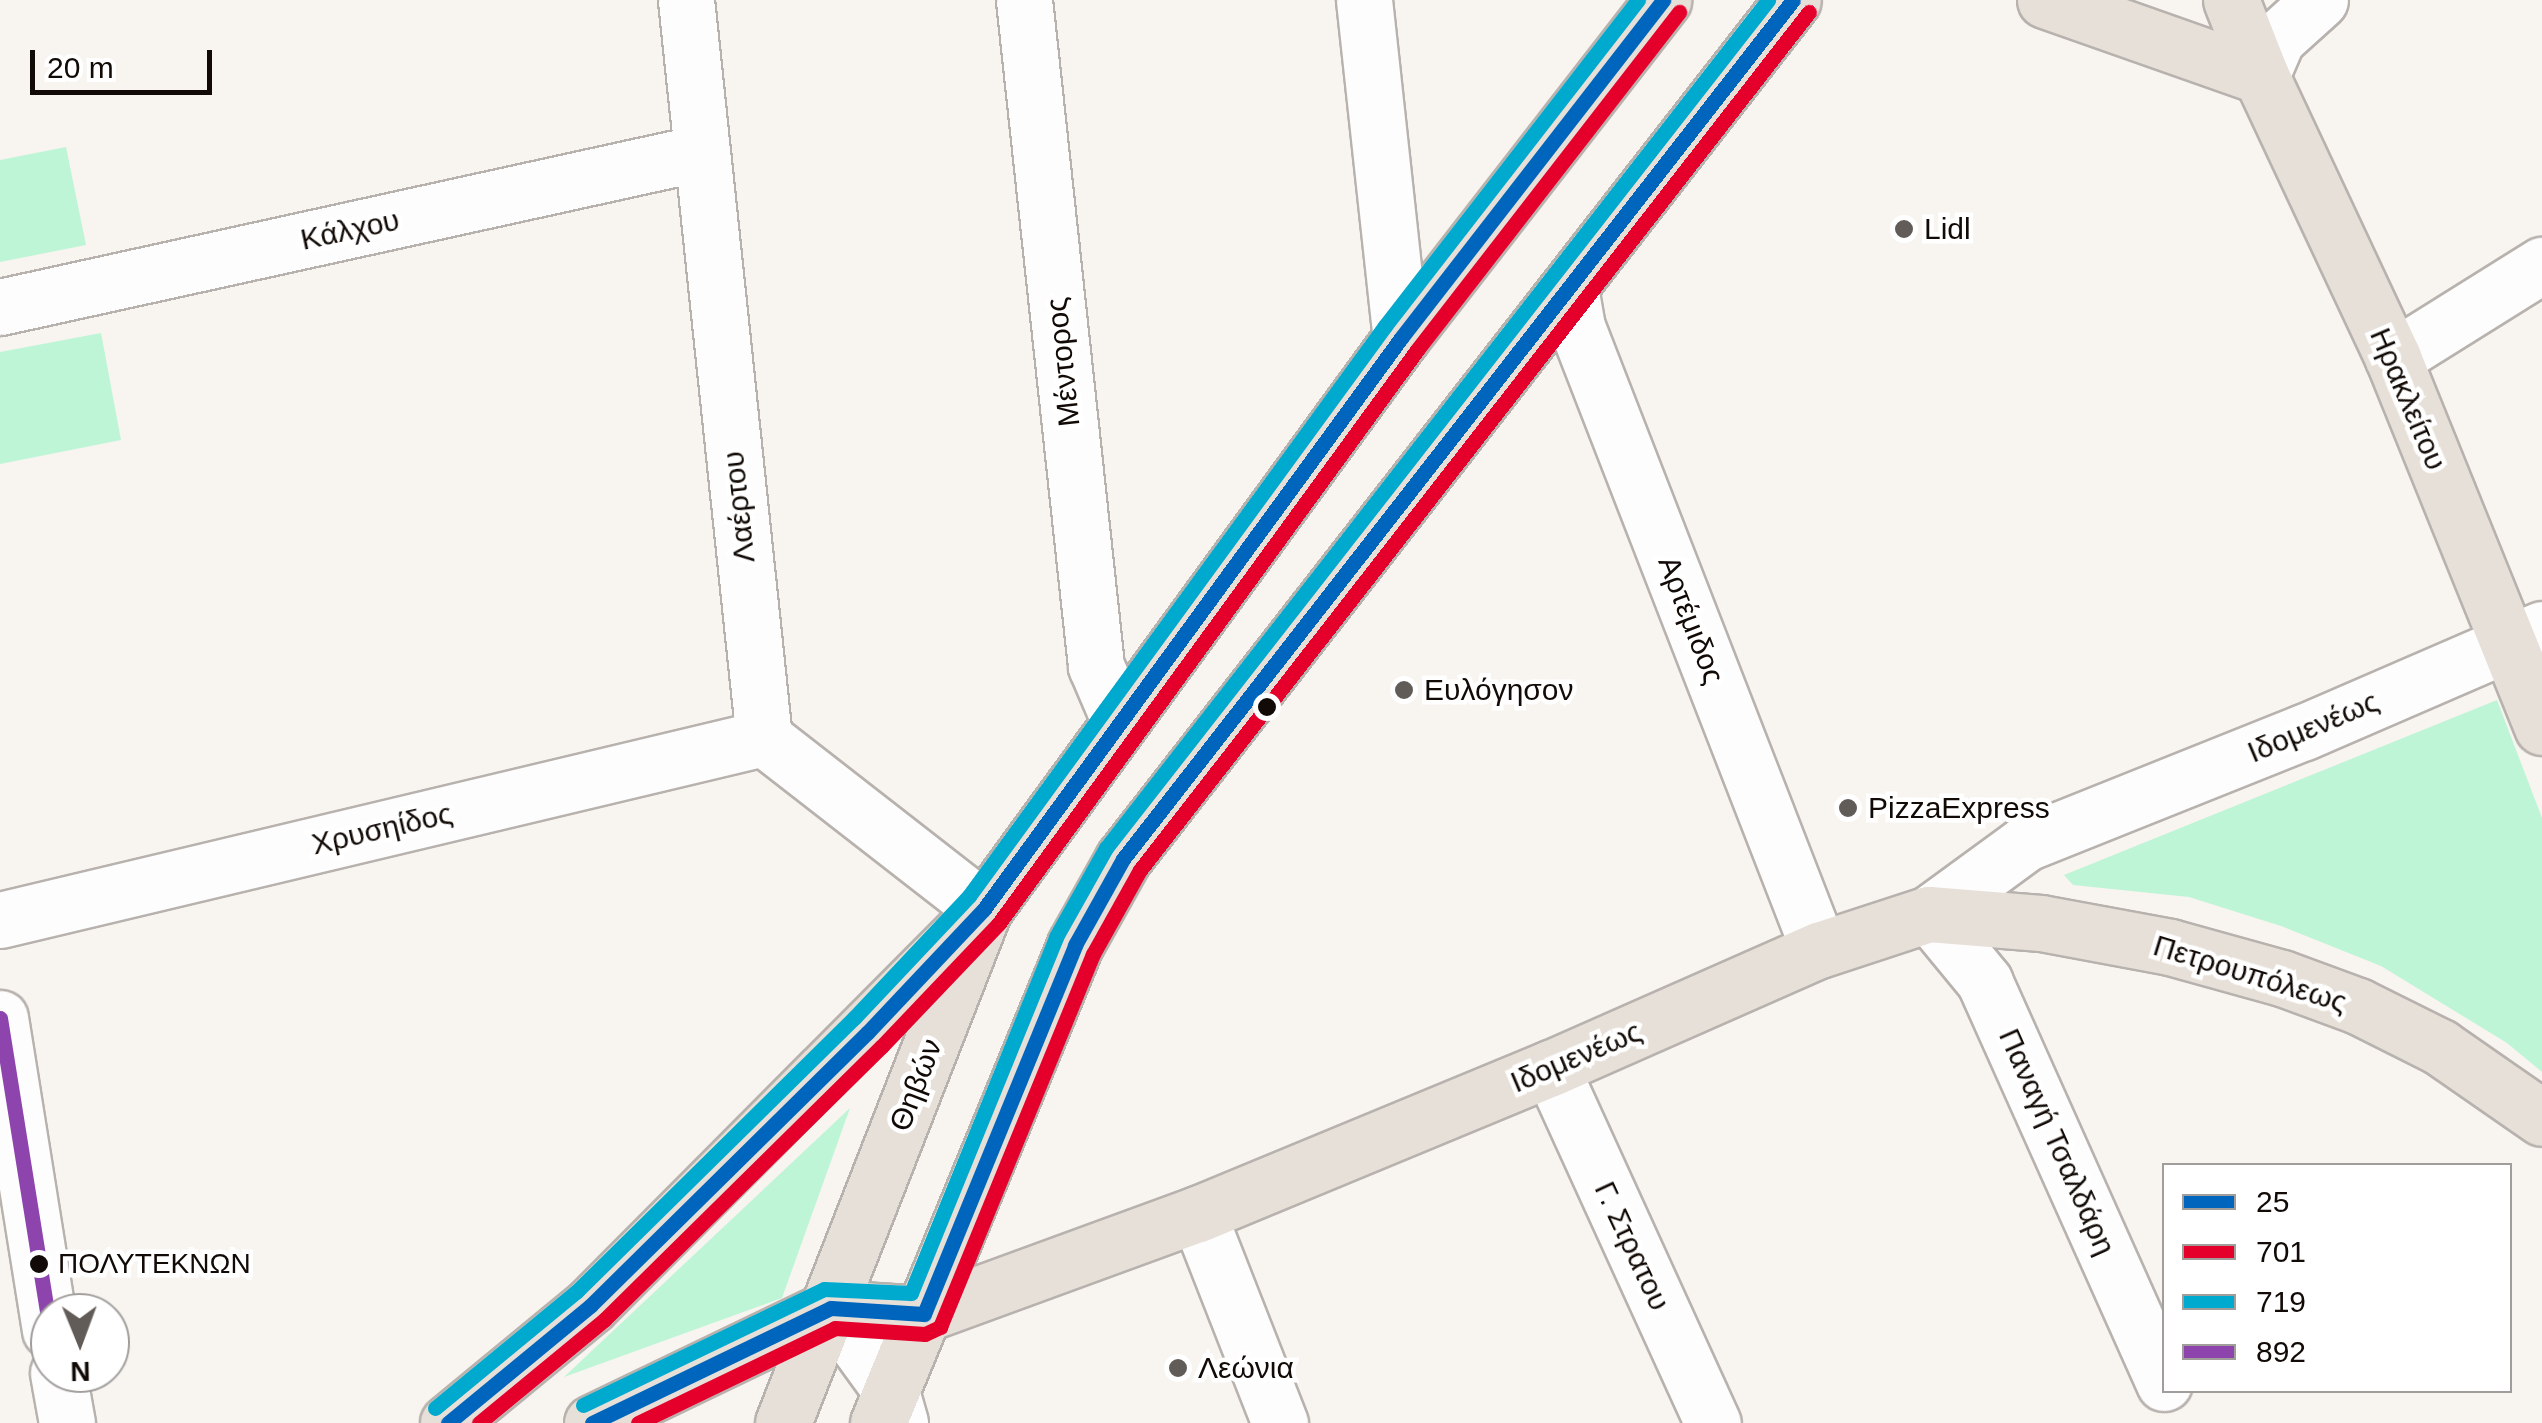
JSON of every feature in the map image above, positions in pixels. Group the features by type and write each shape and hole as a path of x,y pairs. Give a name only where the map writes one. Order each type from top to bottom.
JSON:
{"main road":[{"name":"Θηβών","path":"784,1423 984,909 1401,338 1663,0"},
{"path":"890,1412 924,1314 1075,945 1123,859 1793,0"},
{"path":"2045,0 2261,76"},
{"name":"Ηρακλείτου","path":"2231,0 2261,76 2526,636 2542,727"},
{"path":"448,1423 590,1306 840,1060 984,909"},
{"name":"Ιδομενέως","path":"592,1423 831,1308 924,1314 1198,1214 1551,1068 1820,950 1929,914"},
{"name":"Πετρουπόλεως","path":"1929,914 2041,923 2170,947 2282,978 2358,1006 2440,1047 2542,1118"}],"street":[{"name":"Λαέρτου","path":"686,0 699,153 764,738"},
{"name":"Μέντορος","path":"1024,0 1096,666 1119,720"},
{"path":"1364,0 1401,338"},
{"path":"2261,76 2277,39 2320,0"},
{"name":"Κάλχου","path":"0,307 699,153"},
{"path":"2392,358 2542,265"},
{"name":"Αρτέμιδος","path":"1570,287 1578,327 1820,950"},
{"name":"Ιδομενέως","path":"1929,914 2026,844 2526,636"},
{"path":"764,738 984,909"},
{"name":"Χρυσηίδος","path":"0,920 764,738"},
{"name":"Παναγή Τσαλδάρη","path":"1929,914 1985,982 2162,1379"},
{"path":"0,1018 44,1293"},
{"name":"Γ. Στρατου","path":"1551,1068 1713,1423"},
{"path":"1198,1214 1280,1423"},
{"path":"831,1308 890,1412"},
{"path":"62,1393 67,1423"},
{"path":"2169,1393 2183,1423"}],"green space":[{"path":"66,147 86,245 0,262 0,160"},
{"path":"101,333 121,440 0,464 0,352"},
{"path":"2497,700 2542,818 2542,1072 2507,1043 2381,966 2281,926 2189,897 2073,885 2064,875"},
{"path":"850,1108 782,1298 564,1377"}],"transit line":[{"name":"719","path":"435,1408 577,1291 854,1018 969,896 1385,326 1638,0"},
{"name":"25","path":"448,1423 590,1306 868,1032 984,909 1401,338 1663,0"},
{"name":"719","path":"583,1405 824,1289 911,1293 1056,937 1106,848 1768,0"},
{"name":"25","path":"592,1423 831,1308 924,1314 1075,945 1123,859 1793,0"},
{"name":"701","path":"479,1423 604,1320 882,1046 999,923 1417,350 1679,12"},
{"name":"701","path":"638,1423 835,1328 925,1334 940,1327 1093,954 1140,870 1809,12"},
{"name":"892","path":"0,1018 44,1293"}],"place":[{"name":"Lidl","path":"1904,229"},
{"name":"Ευλόγησον","path":"1404,690"},
{"name":"PizzaExpress","path":"1848,808"},
{"name":"ΠΟΛΥΤΕΚΝΩΝ","path":"39,1264"},
{"name":"Λεώνια","path":"1178,1368"}]}
